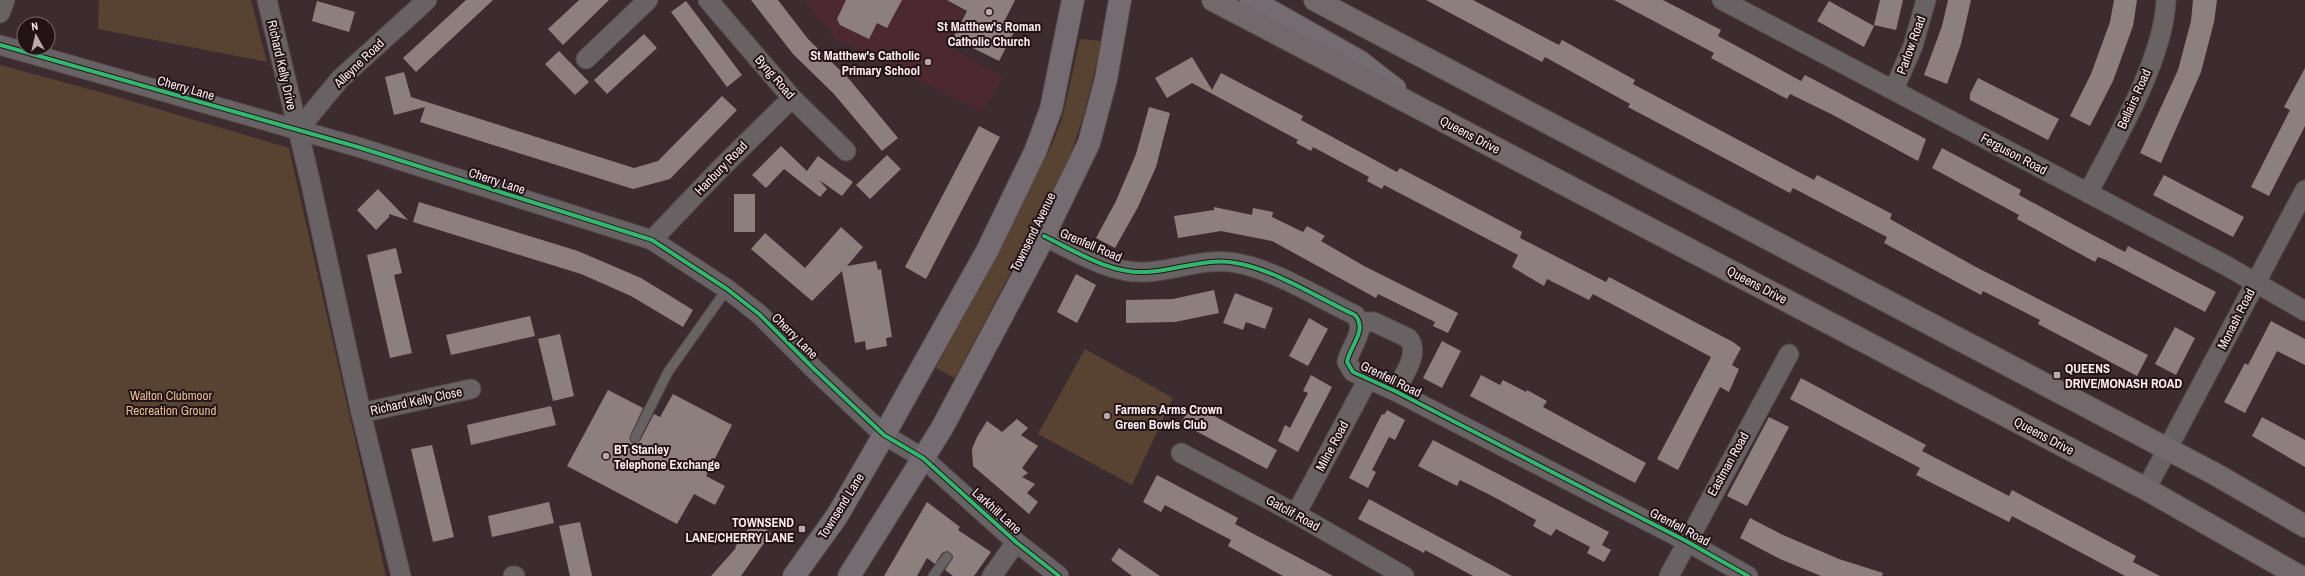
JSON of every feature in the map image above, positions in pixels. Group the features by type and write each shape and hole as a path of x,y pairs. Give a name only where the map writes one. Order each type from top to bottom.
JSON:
{"highway":[{"name":"Queens Drive","path":"1213,0 2146,489 2299,576"},
{"path":"1315,0 2216,474 2305,526"}],"main road":[{"path":"884,435 987,250 1035,152 1051,109 1073,0"},
{"name":"Townsend Avenue","path":"923,458 942,428 1044,236 1089,143 1106,79 1120,0"},
{"path":"1251,0 1359,61 1417,107"},
{"name":"Townsend Lane","path":"794,576 837,516 884,435"},
{"path":"849,576 923,458"}],"street":[{"path":"0,13 5,0"},
{"name":"Richard Kelly Drive","path":"266,0 310,180 361,413 401,576"},
{"name":"Alleyne Road","path":"297,131 340,79 427,0"},
{"path":"586,59 648,0"},
{"name":"Byng Road","path":"708,0 792,98 846,150"},
{"name":"Ferguson Road","path":"1722,0 1894,89 2255,282 2305,311"},
{"name":"Parlow Road","path":"1894,89 1913,46 1926,0"},
{"name":"Bellairs Road","path":"2088,193 2130,113 2155,50 2166,0"},
{"name":"Cherry Lane","path":"0,45 297,131 358,147 652,240 727,289 759,314 815,370 884,435 923,458"},
{"name":"Hanbury Road","path":"652,240 719,170 792,98"},
{"name":"Monash Road","path":"2146,489 2169,450 2255,282 2305,190"},
{"name":"Grenfell Road","path":"1044,236 1103,264 1131,271 1169,270 1217,261 1252,267 1355,315 1359,322 1360,332 1347,362 1353,372 1395,391 1686,541 1748,576"},
{"name":"Grenfell Road","path":"1359,322 1374,322 1408,338 1411,342 1414,354 1395,391"},
{"name":"Eastman Road","path":"1669,576 1686,541 1789,354"},
{"name":"Milne Road","path":"1296,514 1368,379"},
{"name":"Richard Kelly Close","path":"361,413 470,389"},
{"name":"Gatclif Road","path":"1180,453 1296,514 1404,576"},
{"name":"Larkhill Lane","path":"923,458 1016,542 1059,576"},
{"path":"992,576 1016,542"}],"lane":[{"path":"635,438 668,372 727,289"},
{"path":"933,576 946,557"}],"shaded area":[{"name":"St Matthew's Catholic Primary School","path":"804,0 965,0 960,9 965,12 948,46 1003,77 982,112 836,40"}],"green space":[{"path":"99,0 251,0 267,62 98,29"},
{"path":"1080,39 1101,41 1086,107 1076,139 1064,171 955,378 936,368 1050,149 1062,119"},
{"name":"Walton Clubmoor Recreation Ground","path":"0,65 111,95 289,148 386,576 0,576"},
{"name":"Farmers Arms Crown Green Bowls Club","path":"1085,349 1173,398 1132,485 1038,434"}],"building":[{"path":"466,0 493,0 416,72 403,58"},
{"path":"579,0 609,0 563,45 548,29"},
{"path":"751,0 778,0 808,39 849,79 898,138 882,151 834,94 793,54"},
{"path":"846,0 902,0 887,28 877,23 869,39 840,25 837,19"},
{"path":"947,0 1015,0 1003,24 1015,30 999,61 953,38 967,11"},
{"path":"1426,0 1473,0 1559,45 1562,40 1635,80 1633,84 1814,180 1817,175 1892,214 1890,219 1974,266 2148,355 2137,376 2038,324 2040,320 1983,291 1981,295 1884,243 1887,237 1793,188 1790,193 1628,107 1630,104 1545,57 1542,62"},
{"path":"1614,0 1663,0 1721,30 1718,36 1801,81 1805,75 1926,139 1918,161 1833,115 1790,94 1787,99 1711,58 1714,53"},
{"path":"1880,0 1903,0 1896,30 1874,25"},
{"path":"1948,0 1971,0 1961,44 1947,84 1924,75 1942,26"},
{"path":"2114,0 2137,0 2133,26 2113,81 2090,126 2070,116 2091,74 2110,22"},
{"path":"2193,0 2217,0 2214,22 2201,72 2161,163 2140,153 2178,70 2191,21"},
{"path":"317,1 355,12 349,32 312,21"},
{"path":"686,1 742,75 727,87 671,12"},
{"path":"1829,1 1874,26 1864,47 1817,21"},
{"path":"644,34 657,48 607,94 594,80"},
{"path":"559,51 589,82 575,95 545,64"},
{"path":"1192,57 1212,90 1221,73 1303,116 1301,120 1397,172 1400,168 1522,232 1520,238 1606,282 1609,277 1733,342 1741,348 1732,365 1739,369 1729,392 1720,387 1678,470 1657,459 1711,357 1593,294 1589,300 1547,279 1544,286 1512,267 1518,255 1384,185 1382,189 1367,181 1369,177 1313,147 1311,151 1296,143 1298,140 1192,83 1167,98 1155,78"},
{"path":"2305,68 2305,126 2269,196 2251,187 2290,110 2284,107"},
{"path":"404,72 411,97 634,168 658,161 722,96 737,110 670,179 633,189 420,122 425,107 394,115 385,77"},
{"path":"1978,78 2059,119 2048,140 1970,100 1970,94"},
{"path":"1149,107 1170,113 1156,167 1138,207 1115,248 1096,238 1116,201 1136,154"},
{"path":"979,126 1000,137 926,279 905,267"},
{"path":"781,146 807,171 818,156 853,182 842,196 819,180 827,189 820,197 784,169 766,188 752,175"},
{"path":"1942,148 2021,190 2019,195 2125,252 2128,246 2216,292 2205,312 2106,260 2098,257 2095,262 2017,219 2019,215 1932,168"},
{"path":"887,155 901,169 870,199 856,185"},
{"path":"2164,175 2244,217 2233,237 2153,195"},
{"path":"378,189 408,220 389,214 389,217 376,230 357,210"},
{"path":"734,194 755,194 755,232 734,232"},
{"path":"419,202 578,251 641,278 693,310 683,327 631,296 581,274 413,222"},
{"path":"1214,207 1252,215 1253,208 1273,212 1272,217 1303,232 1307,226 1325,236 1321,241 1364,266 1458,313 1448,333 1433,326 1435,322 1378,294 1376,298 1272,241 1221,231 1178,238 1174,216 1214,210"},
{"path":"841,227 863,247 847,266 876,261 878,270 881,269 892,337 886,338 887,346 866,350 865,341 855,343 842,271 812,301 751,249 765,233 805,268"},
{"path":"396,248 402,273 394,275 412,353 390,358 367,255"},
{"path":"1076,274 1096,285 1077,323 1057,312"},
{"path":"1214,290 1219,313 1175,322 1126,323 1126,300 1173,299"},
{"path":"1235,293 1273,308 1265,329 1246,322 1243,330 1223,323"},
{"path":"530,316 535,336 451,355 446,335"},
{"path":"1309,318 1328,329 1308,366 1289,356"},
{"path":"2271,321 2305,339 2305,365 2277,351 2245,413 2224,402 2245,363 2248,365"},
{"path":"2175,327 2195,338 2176,375 2155,364"},
{"path":"560,334 574,396 553,401 538,339"},
{"path":"1442,341 1461,351 1442,388 1423,378"},
{"path":"1311,375 1332,387 1298,452 1278,441 1285,425 1290,428 1308,393 1303,391"},
{"path":"1481,375 1500,385 1503,380 1526,392 1527,390 1547,401 1543,407 1646,463 1635,483 1470,396"},
{"path":"1801,378 1926,445 1922,451 2009,496 2012,490 2136,556 2133,562 2160,576 2125,576 2012,516 2009,522 1916,475 1920,468 1790,399"},
{"name":"BT Stanley Telephone Exchange","path":"608,390 643,408 630,436 630,441 633,443 640,441 654,414 660,417 673,394 732,425 706,476 725,486 715,505 694,494 677,524 567,466"},
{"path":"1192,404 1277,450 1267,469 1181,423"},
{"path":"551,406 556,425 471,445 467,425"},
{"path":"1387,410 1405,420 1395,440 1389,437 1372,470 1376,472 1368,488 1349,478 1382,414 1384,415"},
{"path":"1769,417 1789,427 1747,506 1727,496"},
{"path":"2262,417 2305,440 2305,467 2252,436"},
{"path":"1017,419 1028,428 1021,435 1038,446 1022,468 1028,473 1022,477 1035,484 1027,493 1038,502 1029,514 973,466 972,449 977,437 987,421 1002,432"},
{"path":"1433,440 1609,532 1602,545 1611,550 1604,562 1587,553 1590,547 1556,529 1551,536 1533,526 1536,520 1494,497 1460,480 1457,486 1418,466"},
{"path":"432,445 454,537 433,542 411,449"},
{"path":"1157,475 1238,518 1235,524 1333,576 1283,576 1228,546 1231,540 1165,505 1161,512 1143,502"},
{"path":"1369,499 1512,576 1473,576 1425,550 1424,553 1358,519"},
{"path":"549,502 554,523 492,537 488,516"},
{"path":"927,502 960,527 958,530 991,552 974,576 953,576 945,570 953,558 952,554 947,551 942,553 935,564 927,558 917,576 884,576"},
{"path":"1750,518 1783,535 1839,559 1883,573 1882,576 1821,576 1780,559 1740,538"},
{"path":"754,521 771,533 741,576 711,576 736,548 735,547"},
{"path":"580,522 592,576 570,576 559,526"},
{"path":"1119,548 1160,576 1132,576 1111,560"}],"cycle path":[{"path":"0,45 358,147 652,240 727,289 759,314 815,370 884,435 923,458 1016,542 1059,576"},
{"path":"1044,236 1080,255 1106,265 1133,272 1157,271 1202,263 1224,262 1236,263 1251,267 1297,285 1355,315 1359,321 1359,332 1347,362 1353,372 1395,391 1686,541 1748,576"}],"place":[{"name":"St Matthew's Roman Catholic Church","path":"989,12"},
{"name":"St Matthew's Catholic Primary School","path":"928,62"},
{"name":"QUEENS DRIVE/MONASH ROAD","path":"2057,375"},
{"name":"Farmers Arms Crown Green Bowls Club","path":"1107,416"},
{"name":"BT Stanley Telephone Exchange","path":"606,456"},
{"name":"TOWNSEND LANE/CHERRY LANE","path":"802,529"}]}
